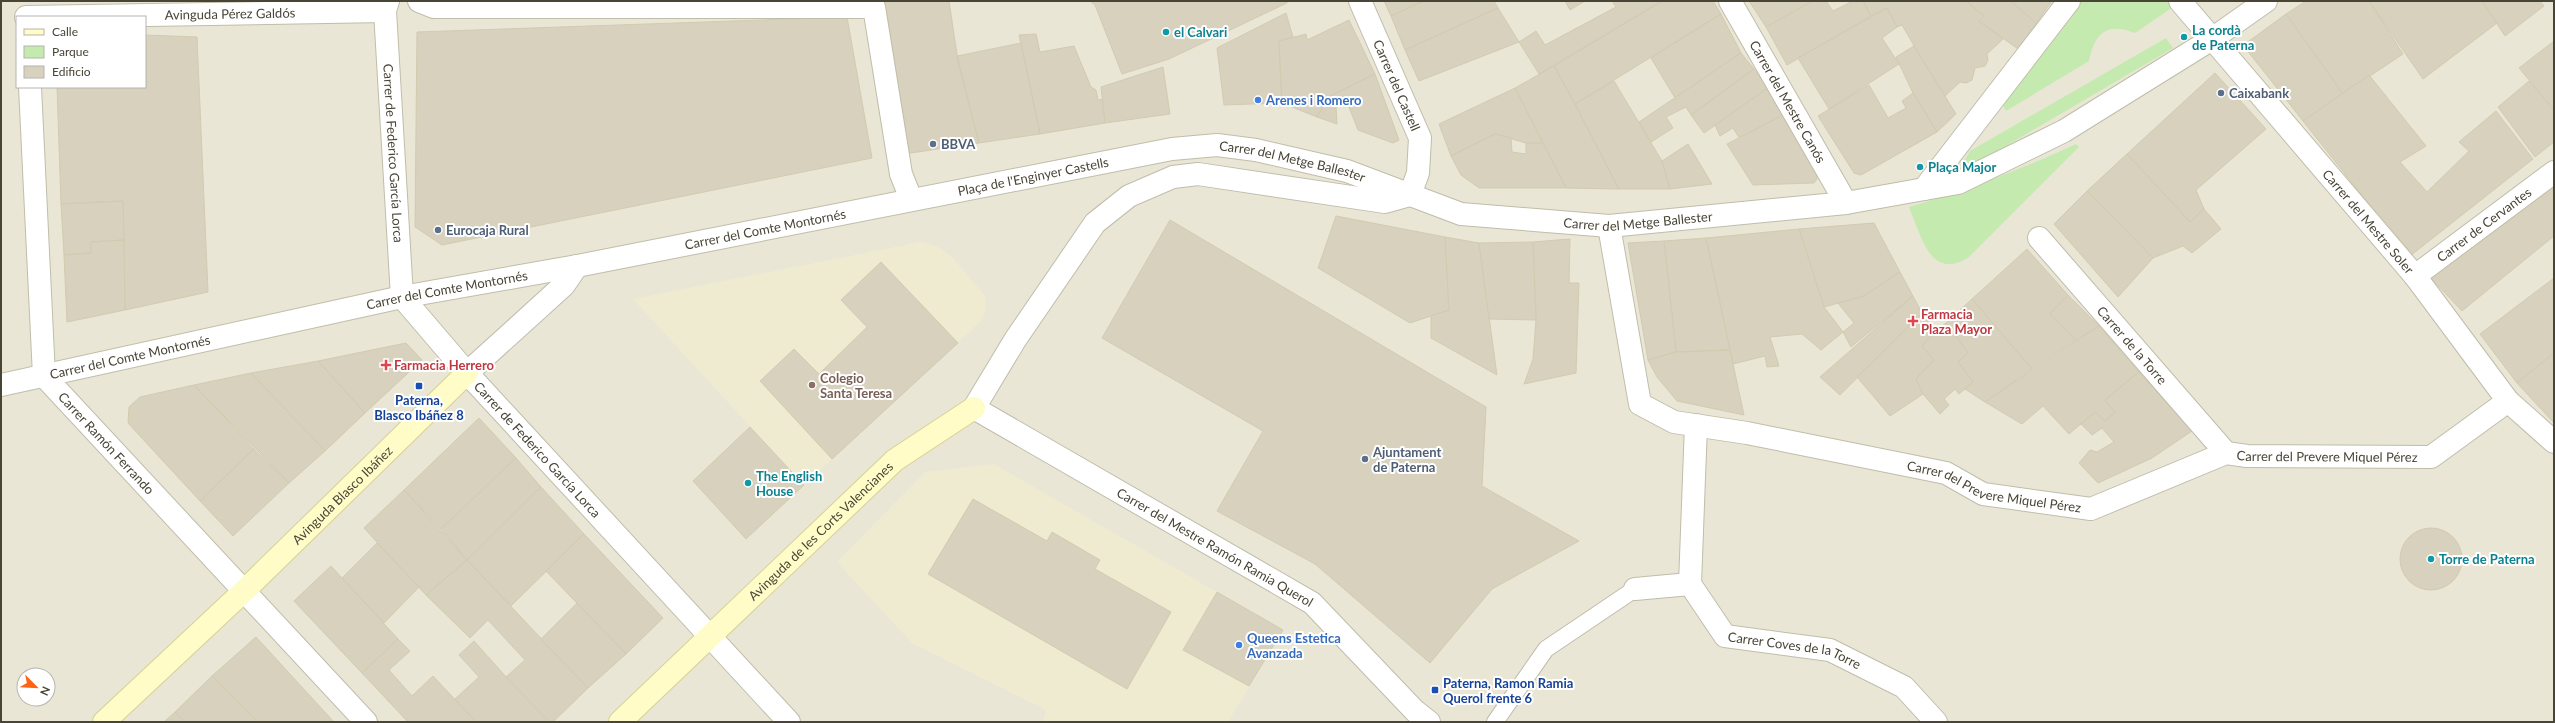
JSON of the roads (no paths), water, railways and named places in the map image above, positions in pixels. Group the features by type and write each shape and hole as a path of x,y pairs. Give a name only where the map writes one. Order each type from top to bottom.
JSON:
{"street":[{"path":"419,1 434,7 874,7 901,174 903,201"},
{"name":"Carrer del Castell","path":"1360,1 1420,138 1418,173 1410,195"},
{"name":"Carrer del Mestre Canós","path":"1730,1 1846,203"},
{"path":"1924,189 2069,1"},
{"name":"Carrer del Mestre Soler","path":"2180,1 2415,276 2508,401 2554,442"},
{"path":"1924,189 1958,183 2064,131 2212,39 2266,1"},
{"name":"Avinguda Pérez Galdós","path":"26,16 387,6"},
{"name":"Carrer de Federico García Lorca","path":"387,6 402,297 467,373 789,722"},
{"path":"30,88 44,376"},
{"name":"Carrer del Metge Ballester","path":"1172,149 1217,145 1256,150 1347,171 1461,214 1609,226 1846,203 1924,189"},
{"name":"Plaça de l'Enginyer Castells","path":"903,201 1172,149"},
{"name":"Carrer de Cervantes","path":"2415,276 2554,172"},
{"name":"Carrer del Metge Ballester","path":"1015,340 1095,223 1129,196 1173,177 1198,174 1385,202 1410,195"},
{"name":"Carrer del Comte Montornés","path":"1,385 402,297 577,266 903,201"},
{"name":"Carrer del Prevere Miquel Pérez","path":"1609,226 1640,404 1674,422 1946,473 1983,494 2091,509 2226,453 2247,456 2431,457 2508,401"},
{"name":"Carrer de la Torre","path":"2039,238 2226,453"},
{"name":"Avinguda Blasco Ibáñez","path":"104,722 244,591 467,373 564,285 577,266"},
{"name":"Avinguda de les Corts Valencianes","path":"620,722 895,460 974,408 1015,340"},
{"name":"Carrer Ramón Ferrando","path":"44,376 366,722"},
{"name":"Carrer del Mestre Ramón Ramia Querol","path":"974,408 1312,603 1416,718"},
{"path":"1635,589 1690,584 1696,425"},
{"name":"Carrer Coves de la Torre","path":"1690,584 1725,636 1830,650 1904,687 1936,722"}],"lane":[{"path":"1495,722 1546,649 1635,589"}],"place":[{"name":"el Calvari","path":"1166,32"},
{"name":"La cordà de Paterna","path":"2184,37"},
{"name":"Caixabank","path":"2221,93"},
{"name":"Arenes i Romero","path":"1258,100"},
{"name":"BBVA","path":"933,144"},
{"name":"Plaça Major","path":"1920,167"},
{"name":"Eurocaja Rural","path":"438,230"},
{"name":"Farmacia Plaza Mayor","path":"1913,321"},
{"name":"Farmacia Herrero","path":"386,365"},
{"name":"Colegio Santa Teresa","path":"812,385"},
{"name":"Paterna, Blasco Ibáñez 8","path":"419,386"},
{"name":"Ajuntament de Paterna","path":"1365,459"},
{"name":"The English House","path":"748,483"},
{"name":"Torre de Paterna","path":"2431,559"},
{"name":"Queens Estetica Avanzada","path":"1239,645"},
{"name":"Paterna, Ramon Ramia Querol frente 6","path":"1435,690"}]}
